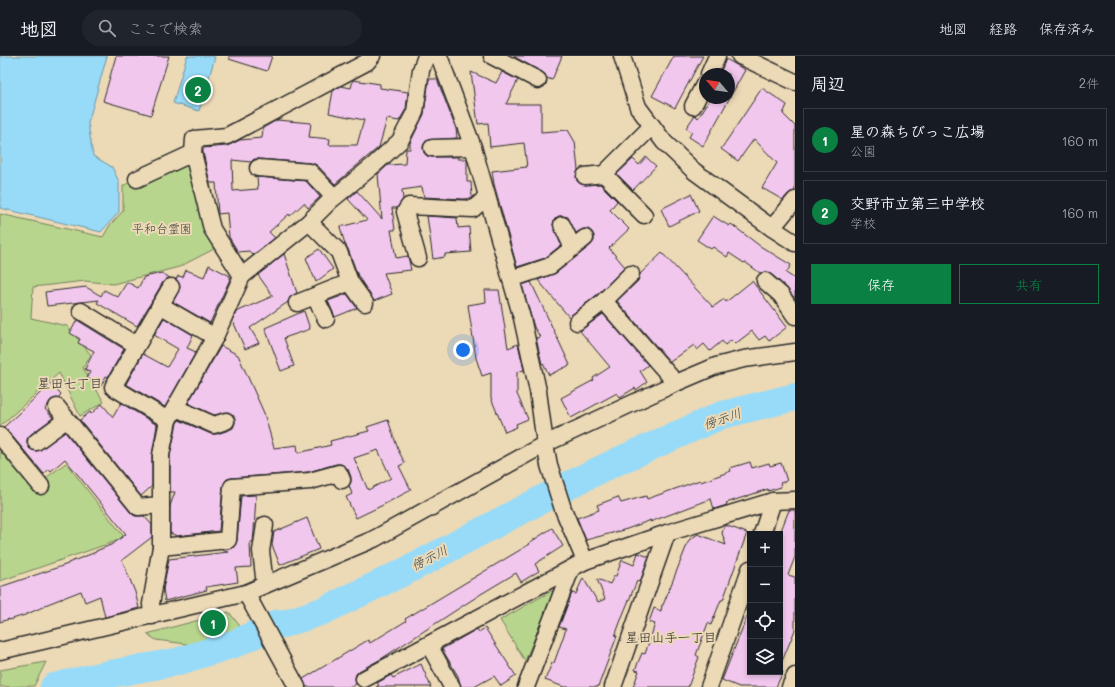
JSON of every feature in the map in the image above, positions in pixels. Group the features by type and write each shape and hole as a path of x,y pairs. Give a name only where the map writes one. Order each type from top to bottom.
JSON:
{"street":[{"path":"242,276 212,228 193,153 194,139 227,136 366,62 372,56"},
{"path":"152,616 151,604 161,547 161,455 172,414 215,337 242,276 309,222 334,197 400,141 415,112 421,70 426,56"},
{"path":"439,56 473,147 486,197 522,318 538,391 544,444 578,565 526,687"},
{"path":"492,56 538,80"},
{"path":"622,56 638,107 664,142 694,171 795,243"},
{"path":"712,68 718,56"},
{"path":"740,56 795,82"},
{"path":"693,106 699,94"},
{"path":"585,176 604,174 652,126"},
{"path":"432,148 473,147"},
{"path":"137,179 193,153"},
{"path":"258,168 310,172 334,197"},
{"path":"604,174 644,215"},
{"path":"418,258 405,212 409,206 473,209 486,197"},
{"path":"772,228 795,200"},
{"path":"309,222 339,252 350,282 365,303"},
{"path":"511,279 550,266 579,243 562,225"},
{"path":"576,322 604,301 631,274"},
{"path":"765,281 781,295 795,316"},
{"path":"297,303 350,282"},
{"path":"171,287 113,387 172,414 214,425 226,421"},
{"path":"315,297 326,320"},
{"path":"604,301 676,383"},
{"path":"160,305 215,337"},
{"path":"81,312 136,345"},
{"path":"0,651 246,593 265,586 374,540 544,444 676,383 716,366 744,359 795,352"},
{"path":"36,442 61,413 92,439 138,507 161,505"},
{"path":"0,436 41,486"},
{"path":"161,547 228,540 233,482 310,481 339,473 342,480"},
{"path":"364,679 578,565 667,533 773,501 795,500"},
{"path":"763,531 773,501"},
{"path":"265,525 261,551 265,586"},
{"path":"612,687 667,533"},
{"path":"709,687 747,578"},
{"path":"246,593 297,687"},
{"path":"429,644 452,687"},
{"path":"790,687 795,676"}],"green space":[{"name":"平和台霊園","path":"188,150 199,208 214,249 179,267 113,284 85,281 33,287 31,318 67,326 91,355 83,368 104,402 80,416 59,373 0,426 0,214 103,237 110,225 123,211 123,186"},
{"path":"0,429 43,480 66,463 125,538 0,581"},
{"path":"555,589 525,661 500,620"},
{"path":"229,612 245,633 195,650 187,644 156,640 147,634"},
{"path":"46,662 34,686 0,687 0,670"}],"water":[{"path":"0,56 107,56 88,123 93,156 112,167 119,182 119,212 101,232 0,208"},
{"path":"187,56 215,57 199,111 173,103"}],"building":[{"path":"116,56 169,56 151,115 103,101"},
{"path":"229,56 272,56 267,71 229,59"},
{"path":"513,56 562,56 552,80 547,78 542,72"},
{"path":"674,56 703,56 675,108 652,96"},
{"path":"726,59 745,70 735,88 735,68 722,68"},
{"path":"471,72 496,83 502,72 518,80 506,104 541,104 541,132 568,130 575,142 578,170 576,177 577,181 586,185 600,184 617,201 610,210 629,229 609,248 625,267 598,294 569,317 538,280 556,273 591,245 594,241 594,236 588,229 583,229 576,233 568,217 558,216 554,220 553,225 561,245 545,258 517,267 494,184 492,171 527,167 524,143 490,147 488,123 478,124"},
{"path":"429,79 437,79 456,129 457,138 427,140 423,148 424,153 427,156 432,157 458,157 458,159 467,159 467,182 471,182 472,198 424,197 422,187 402,190 403,199 397,208 392,208 395,230 391,230 396,258 408,256 411,270 384,273 392,294 374,301 358,276 340,227 367,220 348,199 357,191 382,219 378,174 388,165 405,164 406,149 410,149 410,143 424,114"},
{"path":"353,80 380,84 380,88 408,92 406,109 399,121 387,119 379,147 335,184 317,165 311,163 259,159 254,159 251,162 232,160 233,191 258,189 257,177 306,181 320,197 308,208 304,203 290,216 289,214 269,232 275,238 253,255 249,251 238,252 229,237 227,213 218,214 216,183 210,183 203,148 227,146 240,140 262,138 263,128 277,120 311,123 309,137 330,139 329,145 357,145 364,120 329,113 333,91 341,86 351,88"},
{"path":"762,88 787,105 783,114 795,126 795,191 788,194 783,200 762,188 777,163 754,139 738,161 721,149"},
{"path":"707,104 726,104 703,146 689,137 692,132 686,128 695,115 698,118"},
{"path":"646,157 656,166 633,190 617,174 633,159 639,165"},
{"path":"691,194 699,211 669,226 661,209"},
{"path":"427,216 457,218 458,228 469,227 471,252 445,254 445,257 433,259"},
{"path":"713,216 729,226 731,224 760,246 791,265 786,273 795,279 795,299 787,288 771,274 766,272 760,273 729,253 727,257 713,247 711,249 697,240"},
{"path":"319,249 333,269 316,282 306,258"},
{"path":"662,253 713,307 724,299 726,302 752,281 787,327 769,341 765,336 759,340 752,331 735,344 731,340 725,345 722,341 710,351 704,344 697,350 694,345 670,362 617,301 638,281 640,274"},
{"path":"284,254 297,293 290,297 288,302 250,328 259,343 245,349 233,321 236,312 273,296 258,275"},
{"path":"209,265 230,276 210,323 173,302 180,287 176,279 178,276 183,277 186,270 204,277"},
{"path":"162,273 170,278 163,282 137,326 97,303 99,300 47,306 45,292 86,287 101,296 104,290 118,297 127,282 138,288 144,277"},
{"path":"531,282 570,365 549,375 543,363 542,364 536,338 540,337 534,327 522,285"},
{"path":"485,290 499,290 508,348 518,344 524,370 517,372 517,394 528,419 516,424 517,427 505,432 491,398 491,373 482,376 476,358 468,305 486,302"},
{"path":"347,294 357,308 335,317 328,301"},
{"path":"304,311 310,329 284,338 294,366 281,371 265,328"},
{"path":"603,314 648,365 640,371 647,382 636,390 635,388 620,397 617,393 571,418 561,398 594,380 593,378 610,367 580,331"},
{"path":"164,318 193,335 187,348 196,352 165,407 126,384 143,354 167,367 178,349 154,335"},
{"path":"77,320 124,349 101,386 87,378 90,372 85,369 94,351 78,343 80,339 70,333"},
{"path":"221,346 238,355 264,413 274,448 297,445 298,453 331,445 330,441 369,431 367,427 388,420 399,452 405,463 399,466 411,490 356,518 346,497 352,494 349,486 351,477 348,469 341,464 308,472 231,478 227,479 223,486 219,531 177,536 170,533 170,506 175,492 170,492 170,456 177,423 179,420 211,434 217,434 233,428 235,423 235,418 228,412 214,415 188,403","holes":["378,450 391,478 368,490 354,458"]},
{"path":"51,383 61,394 58,398 51,400 45,409 53,418 30,435 27,439 27,443 29,448 37,451 65,432 131,513 135,516 144,516 152,525 152,537 122,560 135,592 139,608 105,617 100,596 85,602 81,591 45,605 25,615 0,622 0,587 68,564 113,544 126,534 65,459 51,471 49,469 44,474 4,427"},
{"path":"121,403 157,425 152,455 152,486 141,496 80,420 90,412 91,414 102,404 113,417"},
{"path":"750,462 752,468 769,463 770,466 781,463 787,481 780,483 781,487 768,491 768,489 726,503 727,505 714,509 711,499 650,522 651,520 627,529 586,540 577,518 599,510 597,505 618,497 621,503 646,496 647,499 700,480 701,482 731,471 730,468"},
{"path":"256,495 253,542 250,542 251,567 236,568 238,582 206,587 207,590 165,601 163,589 169,559 228,552 222,550 233,548 237,541 241,496"},
{"path":"789,510 795,510 795,557 788,575 795,577 795,630 783,659 783,531 781,531"},
{"path":"307,518 319,549 280,565 272,545 274,532"},
{"path":"725,525 747,533 723,600 721,600 711,625 708,623 696,655 699,657 688,687 633,687 639,671 635,670 642,653 645,654 655,624 649,622 654,608 661,611 662,605 689,540 698,534 726,545 722,533"},
{"path":"552,528 563,546 535,564 539,571 521,582 516,573 481,594 381,659 359,671 355,678 356,684 352,687 306,687 303,679 368,640 370,643 406,621 405,619 530,544 529,543"},
{"path":"638,553 649,557 640,582 637,581 624,612 615,636 617,636 598,687 564,687 545,680 552,663 554,663 566,629 559,627 572,593 576,594 583,578 598,602 605,599 597,579 610,584 614,576 616,576 622,560 634,565"},
{"path":"747,617 747,675 782,675 776,687 739,687 722,680"},
{"path":"485,628 516,676 501,686 494,676 474,687 461,687 458,676 442,649 477,629 479,632"},
{"path":"421,664 431,687 376,687 379,685 377,683 391,675 393,678"}],"waterway":[{"name":"傍示川","path":"54,687 99,676 176,662 234,644 279,623 283,624 323,611 410,569 616,462 722,415 795,397"}],"place":[{"name":"交野市立第三中学校","path":"198,90"},
{"name":"星の森ちびっこ広場","path":"213,623"}],"district":[{"name":"星田七丁目","path":"70,382"},
{"name":"星田山手一丁目","path":"671,636"}]}
